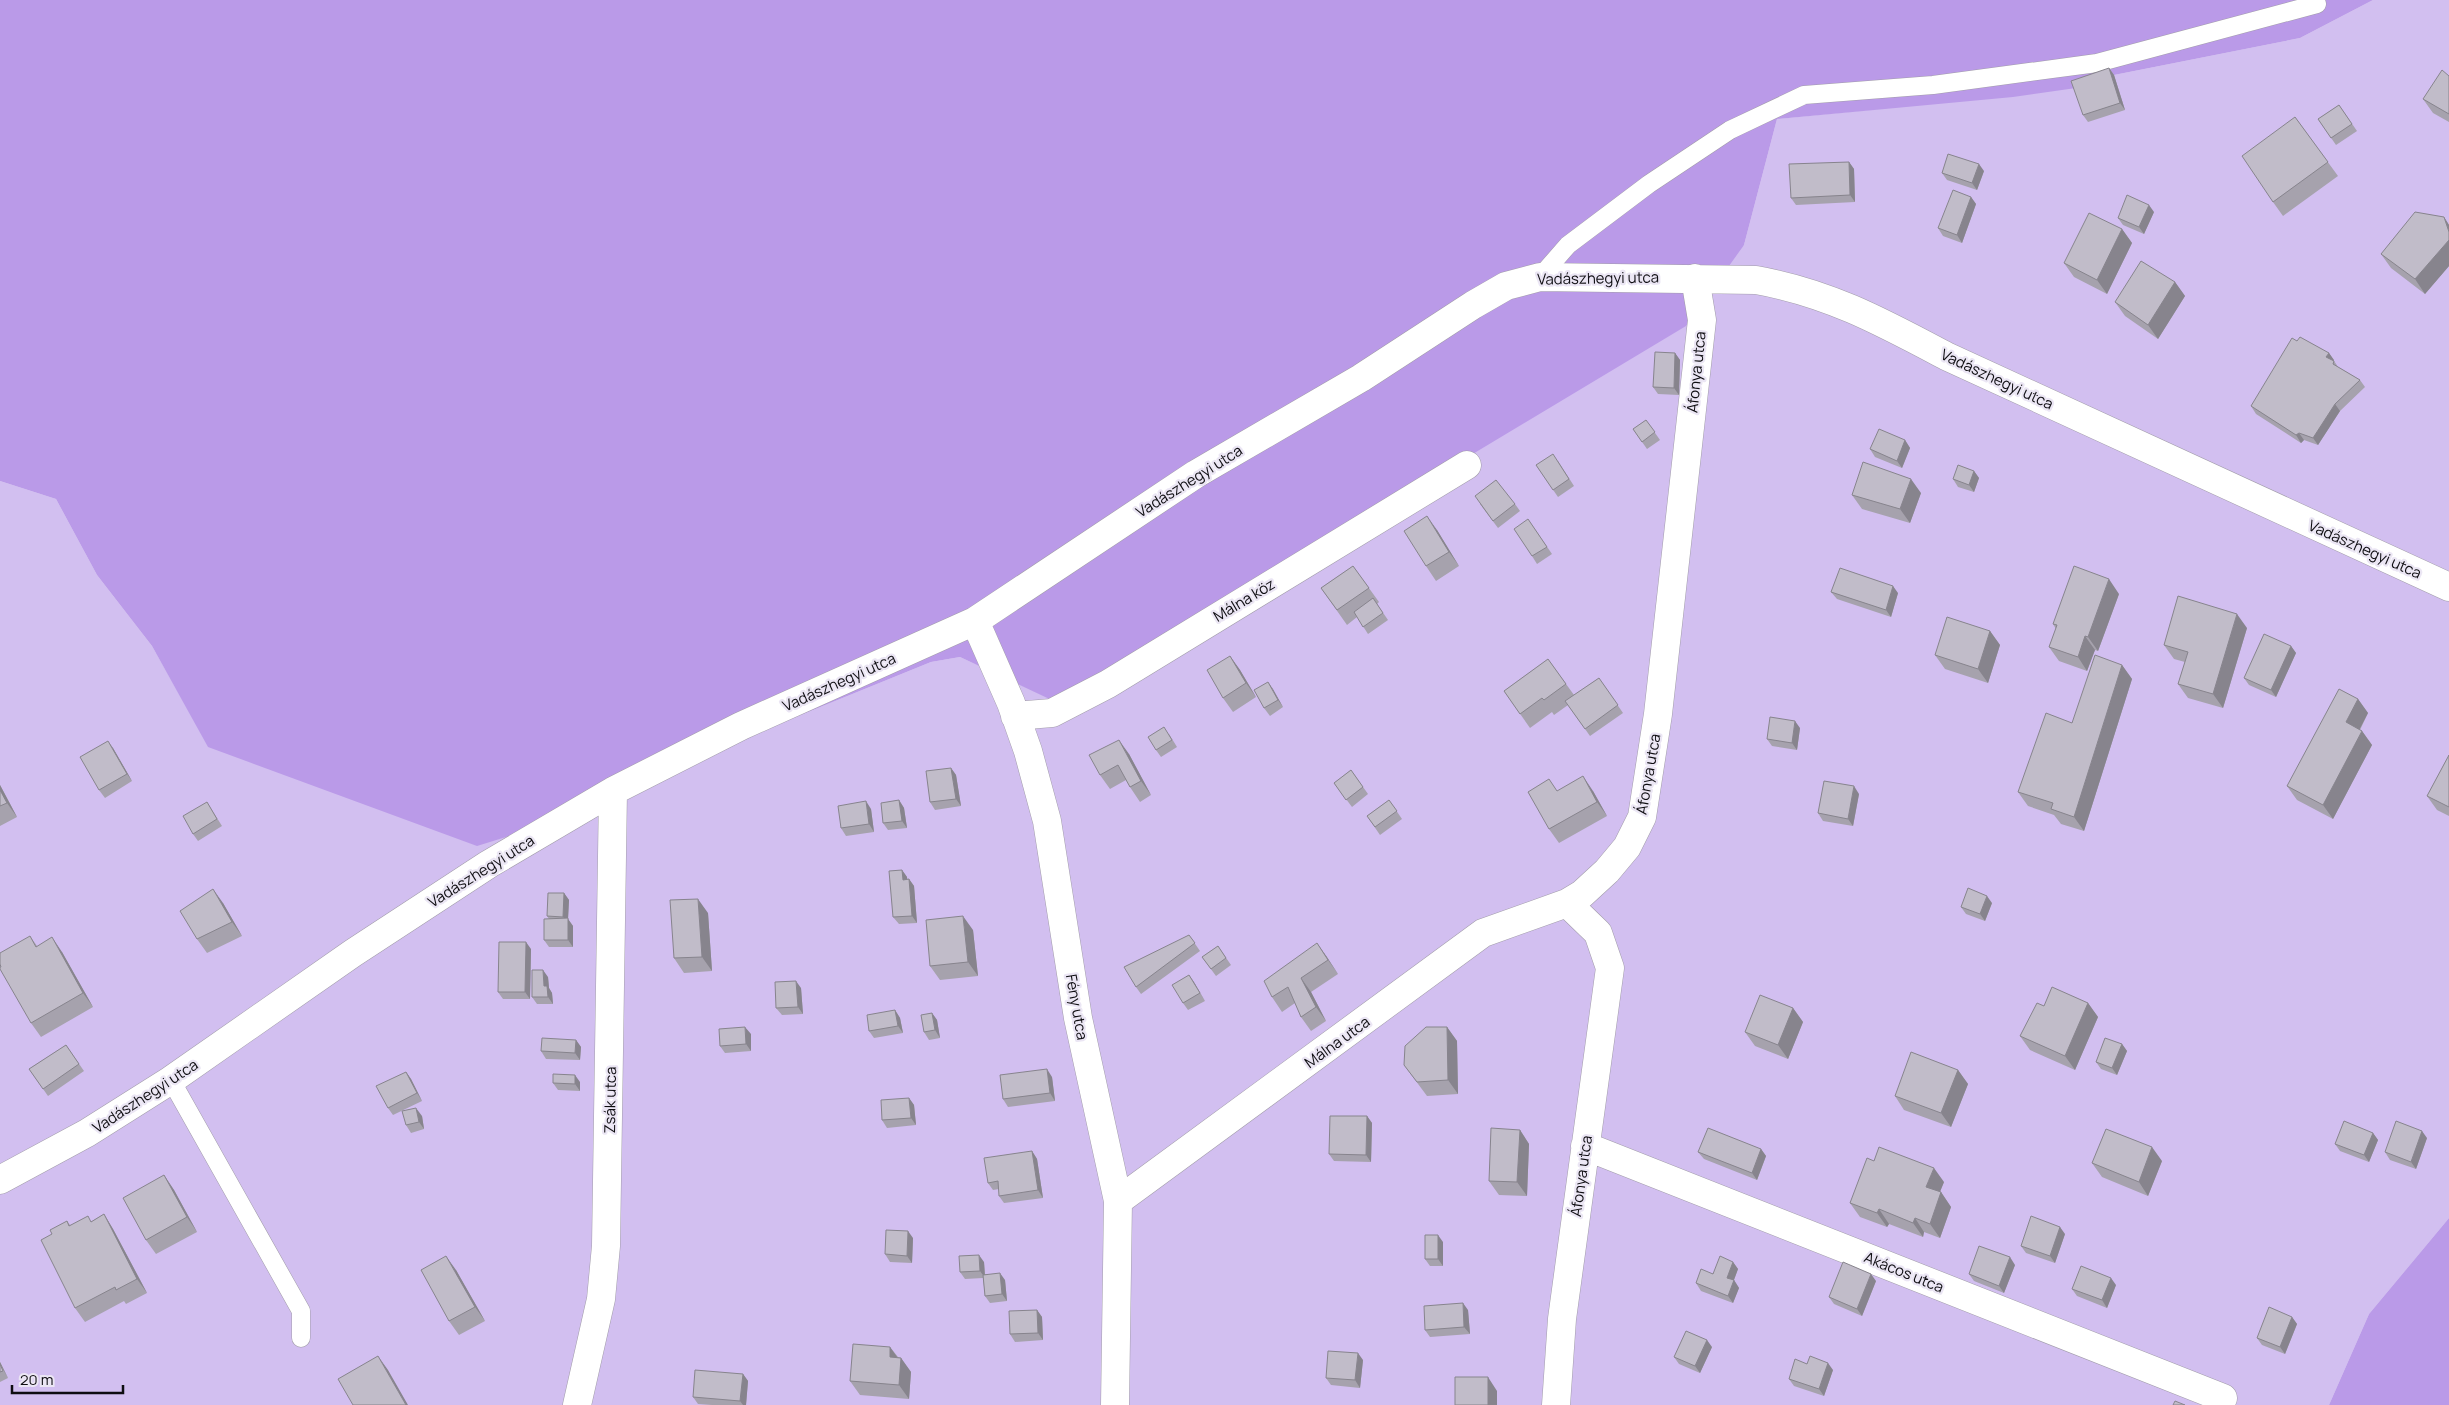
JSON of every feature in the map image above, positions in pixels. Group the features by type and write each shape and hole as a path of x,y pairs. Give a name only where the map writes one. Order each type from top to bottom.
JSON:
{"street":[{"name":"Vadászhegyi utca","path":"0,1180 87,1133 171,1080 353,953 489,864 613,791 742,726 975,621 1196,474 1361,378 1473,305 1506,286 1540,276 1756,280 1788,286 1865,313 1946,356 2449,587"},
{"name":"Áfonya utca","path":"1556,1405 1562,1320 1610,968 1598,933 1567,903 1582,894 1608,871 1627,847 1642,817 1658,714 1702,320 1694,278"},
{"name":"Málna köz","path":"1015,716 1052,713 1108,684 1466,465"},
{"name":"Fény utca","path":"975,621 996,665 1028,751 1047,821 1078,1018 1118,1201 1115,1405"},
{"name":"Zsák utca","path":"577,1405 601,1299 606,1246 613,791"},
{"name":"Málna utca","path":"1118,1201 1483,933 1567,903"},
{"name":"Akácos utca","path":"1585,1146 2222,1401"}],"lane":[{"path":"1540,276 1568,245 1649,184 1730,130 1804,95 1933,86 2097,63 2317,4"},
{"path":"171,1080 301,1311 301,1338"}],"shaded area":[{"path":"0,0 2373,0 2300,38 2114,75 2076,88 2013,97 1777,119 1744,245 1686,326 1058,703 960,657 931,662 759,732 603,807 477,846 208,747 152,646 97,575 56,499 0,481"},
{"path":"2373,0 2449,0 2449,1218 2369,1314 2329,1405 0,1405 0,481 56,499 97,575 152,646 209,747 759,732 931,662 960,657 1058,702 1744,245 1777,119 1878,109 2114,75 2300,38"},
{"path":"2449,1218 2449,1405 2329,1405 2369,1314"}],"building":[{"path":"2109,68 2120,103 2083,115 2071,81"},
{"path":"2442,70 2449,76 2449,114 2423,99"},
{"path":"2339,105 2352,124 2331,138 2318,119"},
{"path":"2295,117 2328,162 2273,202 2242,156"},
{"path":"1948,154 1979,164 1972,183 1942,173"},
{"path":"1849,162 1850,195 1791,198 1789,164"},
{"path":"1953,190 1971,197 1957,235 1938,228"},
{"path":"2127,195 2149,205 2139,227 2118,218"},
{"path":"2415,212 2444,217 2449,232 2449,240 2415,279 2381,254"},
{"path":"2089,213 2122,229 2097,280 2064,263"},
{"path":"2141,261 2175,282 2148,325 2115,302"},
{"path":"2300,337 2329,353 2326,357 2334,361 2333,364 2360,380 2335,404 2313,438 2299,433 2296,435 2251,406 2292,338 2297,341"},
{"path":"1655,352 1675,353 1674,388 1653,387"},
{"path":"1646,420 1655,432 1642,442 1633,429"},
{"path":"1879,429 1905,440 1897,461 1870,449"},
{"path":"1553,454 1569,479 1553,490 1536,465"},
{"path":"1863,462 1911,479 1900,509 1852,495"},
{"path":"1958,465 1974,471 1969,485 1953,479"},
{"path":"1496,480 1515,504 1493,521 1475,496"},
{"path":"1427,516 1449,552 1426,566 1404,531"},
{"path":"1528,519 1547,547 1532,556 1514,529"},
{"path":"1353,566 1369,588 1337,610 1321,588"},
{"path":"2074,566 2109,579 2088,637 2085,636 2078,657 2049,647 2057,625 2053,624"},
{"path":"1840,568 1893,586 1886,610 1831,592"},
{"path":"2178,596 2237,614 2213,694 2178,684 2188,652 2164,645"},
{"path":"1373,598 1383,613 1363,627 1354,612"},
{"path":"1947,617 1990,631 1978,669 1935,655"},
{"path":"2264,634 2291,646 2271,690 2244,678"},
{"path":"2095,655 2122,665 2074,817 2051,809 2053,803 2018,792 2046,713 2072,723"},
{"path":"1230,656 1246,683 1223,698 1207,670"},
{"path":"1548,659 1566,684 1520,714 1504,691"},
{"path":"1599,678 1618,705 1585,729 1565,701"},
{"path":"1268,682 1278,700 1264,708 1254,690"},
{"path":"2339,689 2358,699 2346,722 2362,731 2323,805 2287,786"},
{"path":"1770,717 1795,721 1792,743 1767,739"},
{"path":"1164,727 1172,740 1156,750 1148,737"},
{"path":"1119,740 1141,781 1130,787 1118,765 1100,775 1089,755"},
{"path":"108,741 127,774 99,790 80,757"},
{"path":"2449,755 2449,807 2427,796"},
{"path":"951,768 956,799 930,802 926,771"},
{"path":"1351,770 1363,787 1346,800 1334,783"},
{"path":"1583,776 1597,802 1549,829 1528,792 1549,779 1557,791"},
{"path":"1824,781 1854,786 1848,819 1818,813"},
{"path":"0,790 7,803 0,806"},
{"path":"899,800 902,821 883,823 881,803"},
{"path":"1389,800 1397,811 1375,827 1367,816"},
{"path":"866,801 869,824 841,828 838,806"},
{"path":"207,802 217,819 193,834 183,816"},
{"path":"902,870 903,880 909,879 912,916 893,917 889,871"},
{"path":"1968,888 1987,896 1980,914 1961,907"},
{"path":"213,889 232,922 197,939 180,911"},
{"path":"548,893 564,893 563,917 547,916"},
{"path":"698,899 702,957 674,958 670,900"},
{"path":"963,916 968,962 930,966 926,920"},
{"path":"568,918 568,940 544,940 544,919"},
{"path":"1189,935 1195,943 1136,987 1124,967"},
{"path":"30,936 36,947 52,937 83,993 31,1023 0,969 0,953"},
{"path":"499,942 526,942 525,992 498,992"},
{"path":"1317,943 1328,960 1301,978 1316,1007 1301,1017 1288,987 1272,997 1264,981"},
{"path":"1218,946 1226,958 1211,969 1202,957"},
{"path":"532,970 543,970 544,986 547,986 548,997 532,997"},
{"path":"1189,975 1200,993 1183,1003 1172,985"},
{"path":"796,981 798,1007 776,1008 775,982"},
{"path":"2052,987 2088,1003 2065,1056 2020,1036 2037,1003 2044,1006"},
{"path":"1760,995 1793,1008 1778,1045 1745,1032"},
{"path":"895,1010 898,1026 869,1031 867,1015"},
{"path":"932,1013 935,1030 924,1032 921,1015"},
{"path":"745,1027 746,1044 720,1046 719,1029"},
{"path":"1426,1027 1447,1027 1448,1080 1417,1082 1404,1065 1405,1046"},
{"path":"542,1038 576,1040 575,1053 541,1051"},
{"path":"2105,1038 2122,1044 2112,1068 2096,1062"},
{"path":"66,1045 79,1064 43,1089 29,1069"},
{"path":"1911,1052 1958,1070 1941,1113 1895,1096"},
{"path":"1047,1069 1050,1093 1003,1099 1000,1075"},
{"path":"406,1072 417,1093 388,1108 376,1086"},
{"path":"553,1074 575,1075 575,1084 553,1083"},
{"path":"909,1098 911,1118 882,1120 881,1100"},
{"path":"416,1108 419,1122 406,1125 402,1111"},
{"path":"1330,1116 1367,1116 1366,1155 1329,1154"},
{"path":"2344,1121 2373,1133 2364,1155 2335,1144"},
{"path":"2396,1121 2422,1131 2411,1162 2385,1152"},
{"path":"1491,1128 1520,1130 1517,1182 1489,1181"},
{"path":"1708,1128 1761,1149 1752,1173 1698,1152"},
{"path":"2106,1129 2152,1147 2139,1182 2092,1163"},
{"path":"1879,1147 1934,1168 1926,1187 1941,1192 1930,1224 1915,1218 1913,1223 1879,1209 1877,1213 1850,1203 1867,1158 1874,1161"},
{"path":"1032,1151 1038,1190 999,1196 998,1181 988,1183 984,1158"},
{"path":"164,1175 187,1217 146,1240 123,1198"},
{"path":"104,1214 137,1279 116,1290 115,1287 75,1308 41,1240 52,1234 50,1230 67,1221 69,1226 88,1216 91,1222"},
{"path":"2031,1216 2060,1227 2050,1256 2021,1246"},
{"path":"886,1230 908,1231 907,1256 885,1254"},
{"path":"1425,1235 1438,1235 1438,1259 1425,1259"},
{"path":"1979,1246 2010,1257 1999,1286 1969,1274"},
{"path":"979,1255 980,1271 960,1272 959,1256"},
{"path":"446,1256 475,1307 449,1321 421,1270"},
{"path":"1720,1256 1733,1262 1727,1278 1734,1280 1728,1296 1696,1283 1701,1269 1713,1274"},
{"path":"1843,1262 1871,1274 1857,1309 1829,1297"},
{"path":"2081,1266 2111,1278 2102,1300 2072,1289"},
{"path":"1000,1273 1002,1294 985,1296 983,1275"},
{"path":"1463,1303 1464,1327 1425,1330 1424,1306"},
{"path":"2269,1307 2292,1317 2280,1347 2257,1338"},
{"path":"1037,1310 1038,1333 1010,1334 1009,1311"},
{"path":"1686,1331 1707,1340 1695,1366 1674,1357"},
{"path":"853,1344 890,1347 890,1357 901,1358 899,1385 850,1381"},
{"path":"1328,1351 1358,1353 1355,1380 1326,1378"},
{"path":"378,1356 406,1405 353,1405 338,1379"},
{"path":"1810,1356 1828,1363 1819,1389 1789,1379 1795,1359 1807,1364"},
{"path":"695,1370 743,1374 740,1401 693,1397"},
{"path":"1455,1377 1488,1377 1488,1405 1455,1405"},
{"path":"2175,1401 2185,1405 2173,1405"}]}
